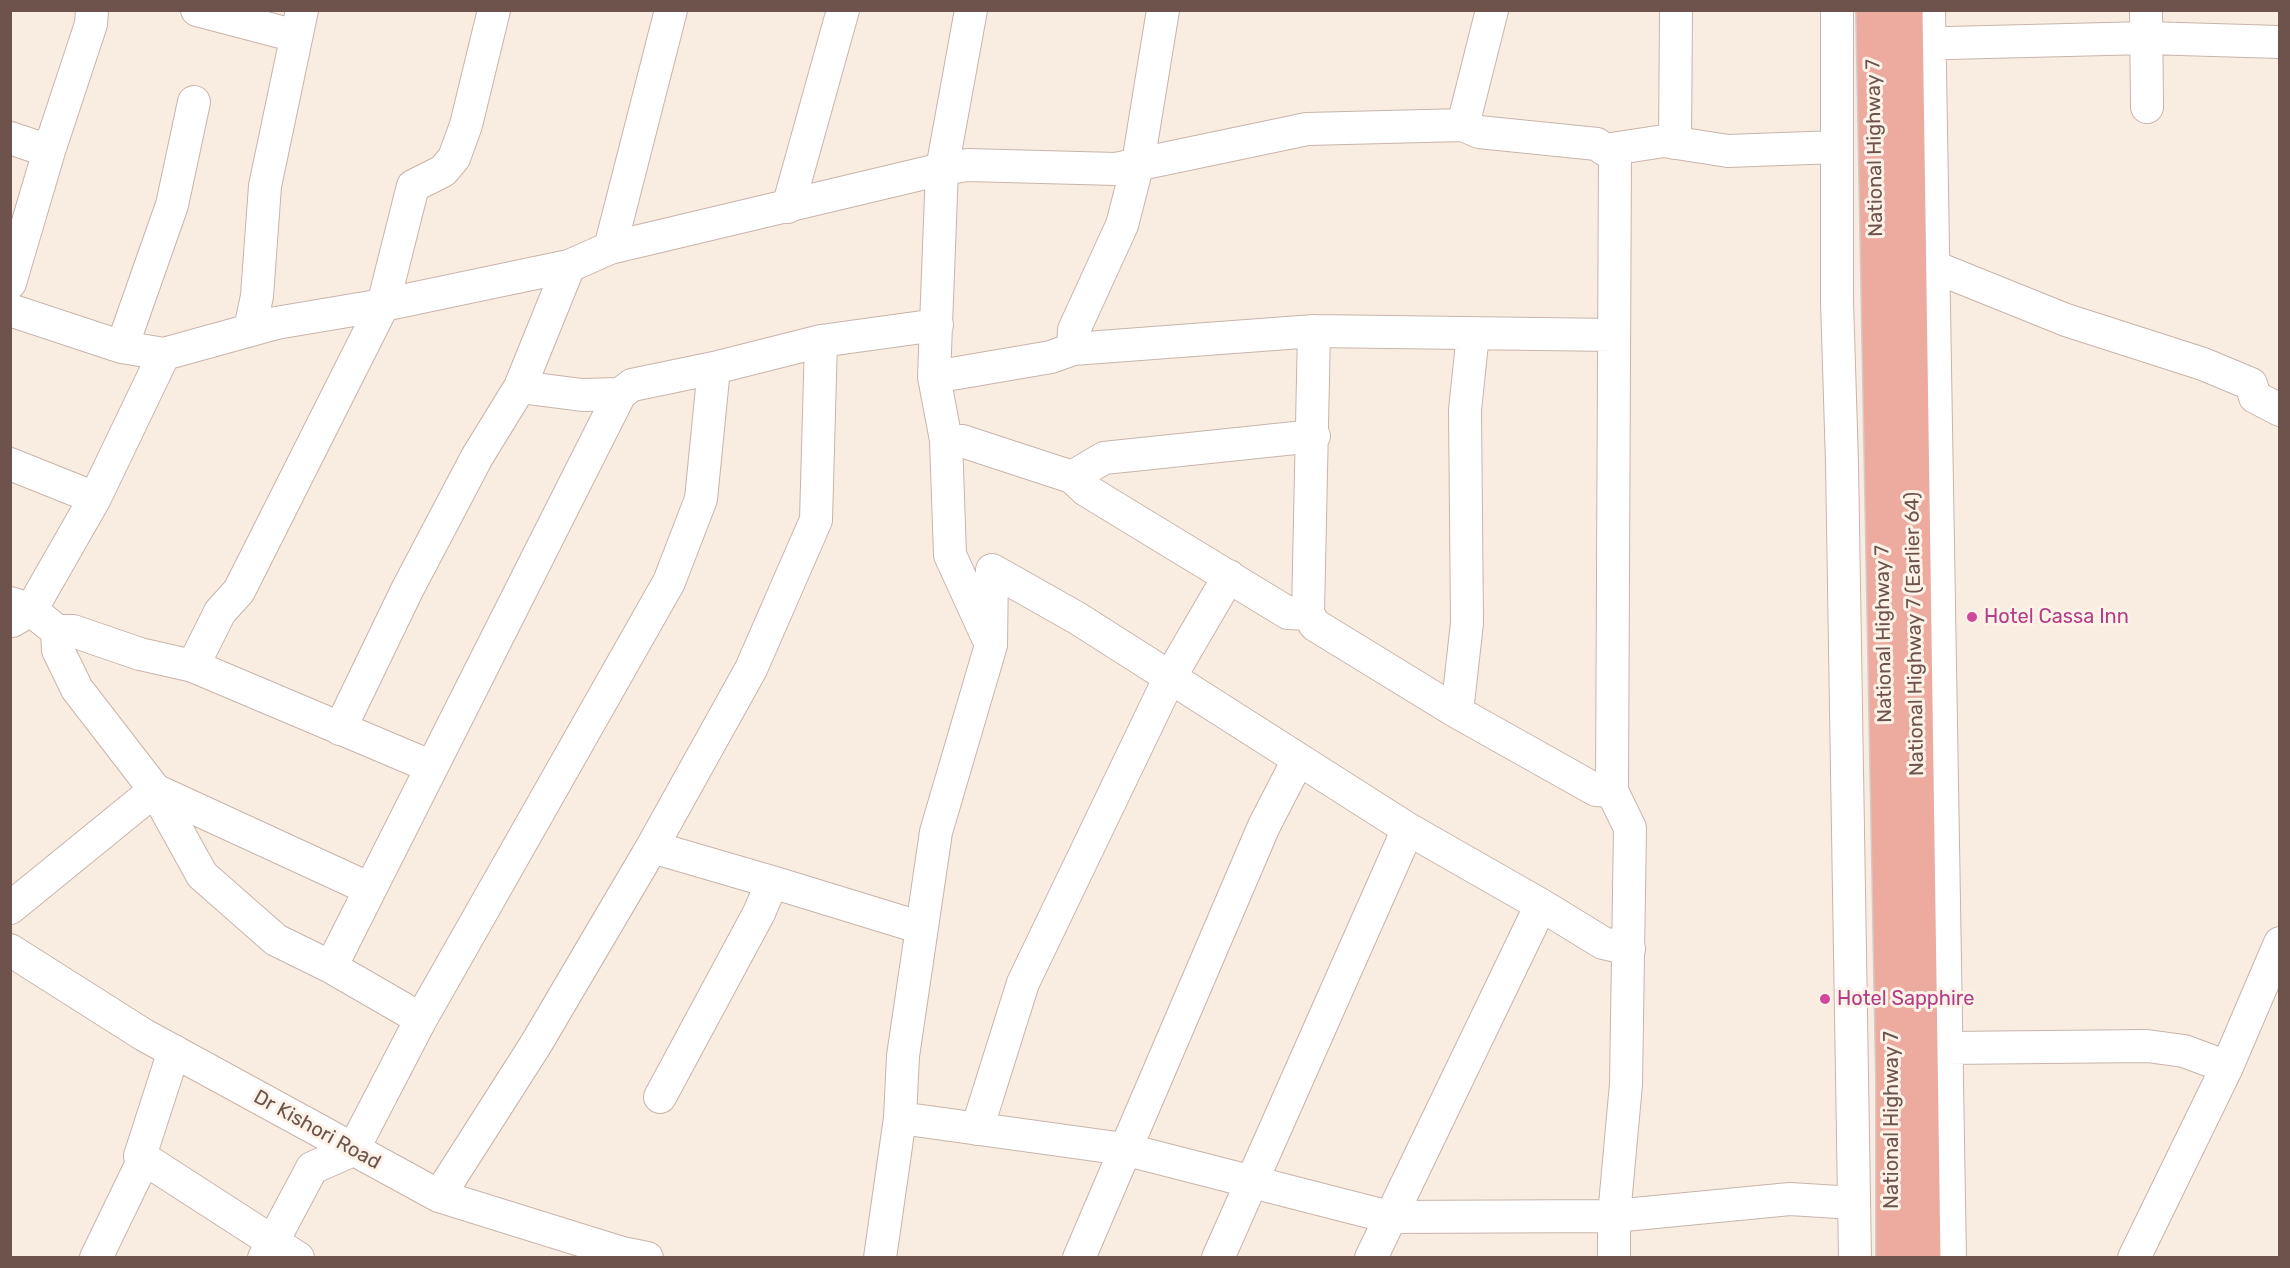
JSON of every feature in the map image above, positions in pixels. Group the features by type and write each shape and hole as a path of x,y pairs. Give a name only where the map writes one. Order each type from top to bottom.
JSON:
{"highway":[{"name":"National Highway 7","path":"1873,10 1893,1080 1893,1257"},
{"name":"National Highway 7 (Earlier 64)","path":"1906,10 1918,44 1924,1257"}],"street":[{"path":"10,283 90,24 92,10"},
{"path":"197,10 299,23 265,186 257,296 250,329"},
{"path":"193,666 220,612 239,591 383,305 413,186 443,171 454,158 466,125 494,10"},
{"path":"610,248 671,10"},
{"path":"788,207 843,10"},
{"path":"971,10 942,169 934,377 946,440 951,555 991,645"},
{"path":"1073,349 1074,330 1122,225 1138,163 1163,10"},
{"path":"1463,124 1492,10"},
{"path":"1675,143 1676,10"},
{"path":"1838,10 1837,301 1843,486 1855,1257"},
{"path":"1929,10 1918,44 1932,266 1950,1257"},
{"path":"1918,44 2147,24 2280,42"},
{"path":"2147,24 2147,107"},
{"path":"122,347 172,205 194,102"},
{"path":"10,310 122,347 164,354 250,329 383,305 569,266 610,248 942,169 968,165 1116,170 1138,163 1307,129 1463,124 1479,132 1597,144 1605,150 1664,141 1728,151 1837,147"},
{"path":"10,138 49,151"},
{"path":"1614,1257 1614,1216 1626,1084 1630,828 1611,791 1615,149"},
{"path":"340,729 477,457 520,387 569,266"},
{"path":"1932,266 2066,320 2204,364 2252,384 2255,397 2280,410"},
{"path":"331,967 620,394 632,385 714,368 821,341 937,326"},
{"path":"934,377 1051,357 1073,349 1314,331 1614,335"},
{"path":"1314,331 1314,436 1308,614 1316,625 1457,712 1596,790 1611,791"},
{"path":"1457,712 1467,623 1465,410 1473,334"},
{"path":"439,1196 536,1044 652,847 751,669 816,520 821,341"},
{"path":"164,354 95,498 17,612 57,631 73,632 140,654 193,666 432,767"},
{"path":"140,1156 278,1252 312,1168 353,1150 421,1019 669,582 701,499 714,368"},
{"path":"520,387 582,395 620,394"},
{"path":"1072,477 1104,458 1314,436"},
{"path":"946,440 962,441 1072,477 1086,490 1288,613 1308,614"},
{"path":"10,464 95,498"},
{"path":"880,1257 900,1118 903,1056 936,832 991,645 992,570 1077,618 1169,679 1408,829 1603,943 1629,948"},
{"path":"977,1129 1023,983 1169,679 1229,576"},
{"path":"57,631 58,650 77,689 156,790 202,875 276,940 331,967 421,1019"},
{"path":"1078,1257 1264,826 1298,760"},
{"path":"156,790 370,889"},
{"path":"10,908 156,790"},
{"path":"1218,1257 1408,829"},
{"path":"652,847 922,928"},
{"path":"660,1097 759,913 772,882"},
{"path":"1371,1257 1541,905"},
{"path":"2134,1257 2227,1067 2280,943"},
{"name":"Dr Kishori Road","path":"10,950 174,1051 439,1196 557,1245 647,1257"},
{"path":"1947,1048 2147,1046 2184,1051 2227,1067"},
{"path":"96,1257 142,1163 140,1156 174,1051"},
{"path":"900,1118 1124,1149 1252,1184 1389,1217 1614,1216 1790,1199 1854,1203"}],"place":[{"name":"Hotel Cassa Inn","path":"1972,617"},
{"name":"Hotel Sapphire","path":"1825,999"}]}
